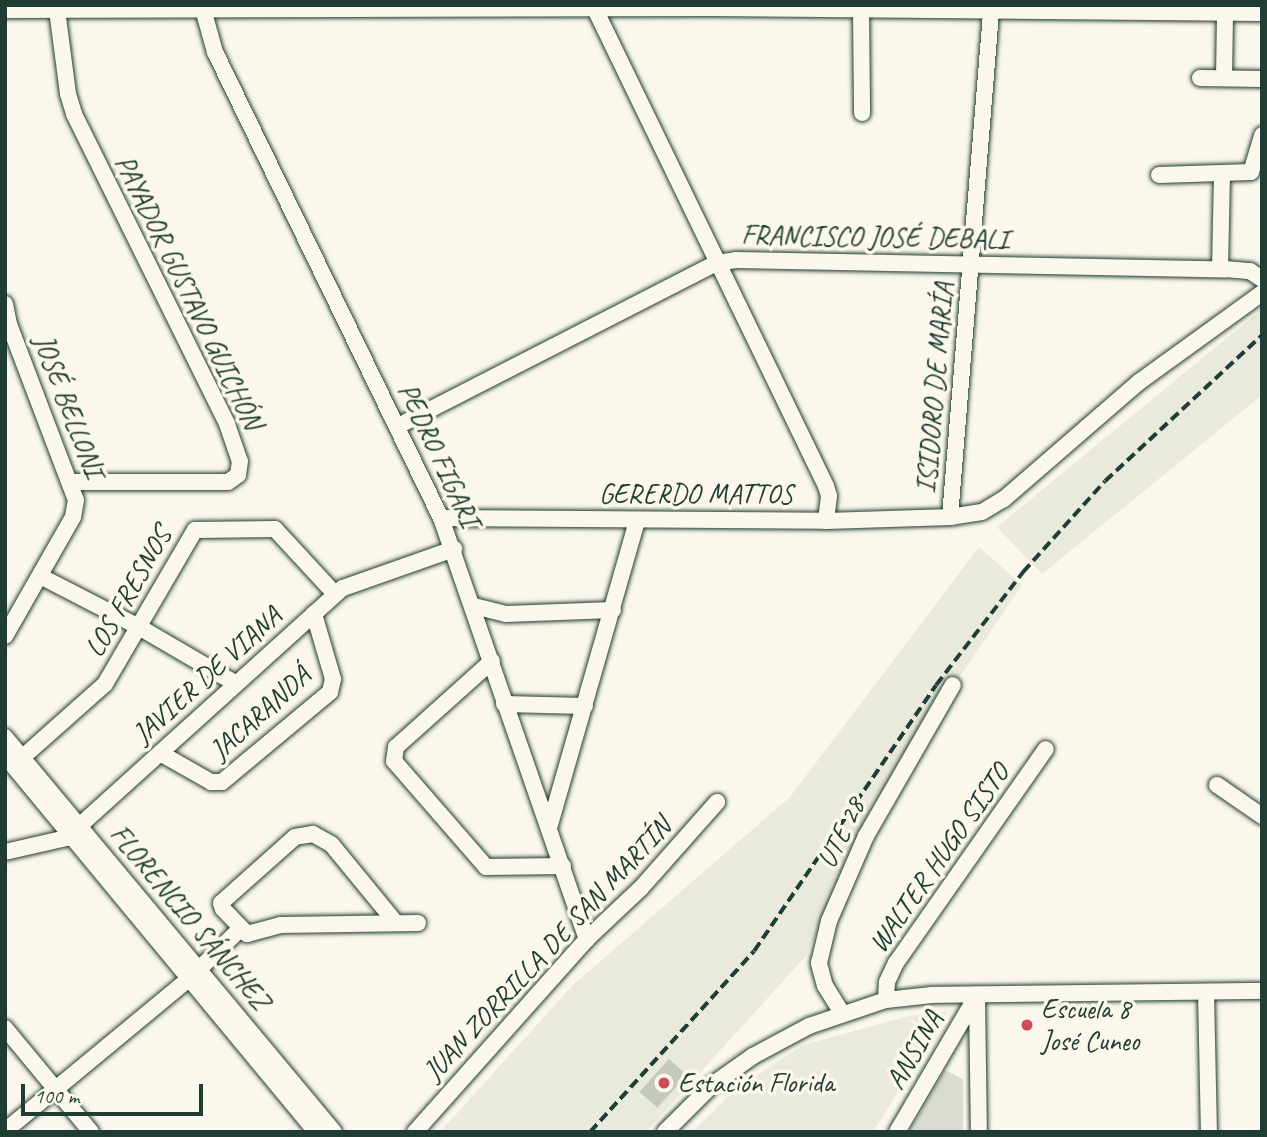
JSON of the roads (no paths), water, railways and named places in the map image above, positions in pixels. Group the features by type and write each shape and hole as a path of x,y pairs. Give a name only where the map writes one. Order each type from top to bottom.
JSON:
{"street":[{"path":"5,9 711,7 861,10 1128,9 1225,13 1244,9 1262,13"},
{"name":"PEDRO FIGARI","path":"203,9 215,52 398,426 454,549 504,704 587,939"},
{"path":"595,9 826,486 829,496 826,521"},
{"name":"PAYADOR GUSTAVO GUICHÓN","path":"57,10 68,94 74,114 227,424 240,461 238,475 228,482 72,482"},
{"path":"861,10 862,113"},
{"name":"ISIDORO DE MARÍA","path":"950,517 973,264 983,10"},
{"path":"1224,78 1225,13"},
{"path":"1200,78 1262,79"},
{"path":"1159,175 1251,172 1262,135"},
{"path":"1220,269 1222,173"},
{"name":"FRANCISCO JOSÉ DEBALI","path":"398,426 717,263 736,260 1220,269 1250,271 1262,279"},
{"path":"950,517 982,512 1004,499 1139,382 1262,293"},
{"name":"JOSÉ BELLONI","path":"5,304 9,324 72,482 76,500 73,517 5,636"},
{"name":"GERERDO MATTOS","path":"441,518 826,521 950,517"},
{"path":"549,828 637,521"},
{"name":"LOS FRESNOS","path":"14,760 105,684 191,534 198,529 275,530 335,594"},
{"name":"JAVIER DE VIANA","path":"5,852 60,841 75,830 235,683 349,584 454,549"},
{"path":"40,576 139,627 235,683"},
{"path":"474,606 506,614 613,610"},
{"name":"JACARANDÁ","path":"160,753 211,782 222,782 330,692 333,679 314,614"},
{"path":"492,661 396,747 394,761 486,867 563,866"},
{"name":"UTE 28","path":"842,1013 825,986 819,963 829,921 866,836 953,685"},
{"path":"504,704 585,706"},
{"name":"FLORENCIO SÁNCHEZ","path":"5,737 14,760 194,974 312,1126 334,1132"},
{"name":"WALTER HUGO SISTO","path":"886,1000 887,982 896,963 1046,749"},
{"path":"1217,785 1262,816"},
{"name":"JUAN ZORRILLA DE SAN MARTÍN","path":"415,1132 587,939 641,888 717,802"},
{"path":"396,923 331,844 323,837 308,834 295,838 222,900 223,909 240,929 253,934 280,925 418,923"},
{"path":"5,1131 194,974 240,929"},
{"path":"665,1132 712,1085 753,1056 780,1040 842,1013 886,1000 977,995 1262,991"},
{"path":"1206,992 1209,1132"},
{"path":"977,995 979,1132"},
{"name":"ANSINA","path":"897,1132 977,995"},
{"path":"5,1028 91,1132"}],"railway":[{"path":"590,1132 754,951 936,685 1023,572 1105,481 1262,335"}],"place":[{"name":"Escuela 8 José Cuneo","path":"1027,1025"},
{"name":"Estación Florida","path":"664,1083"}]}
